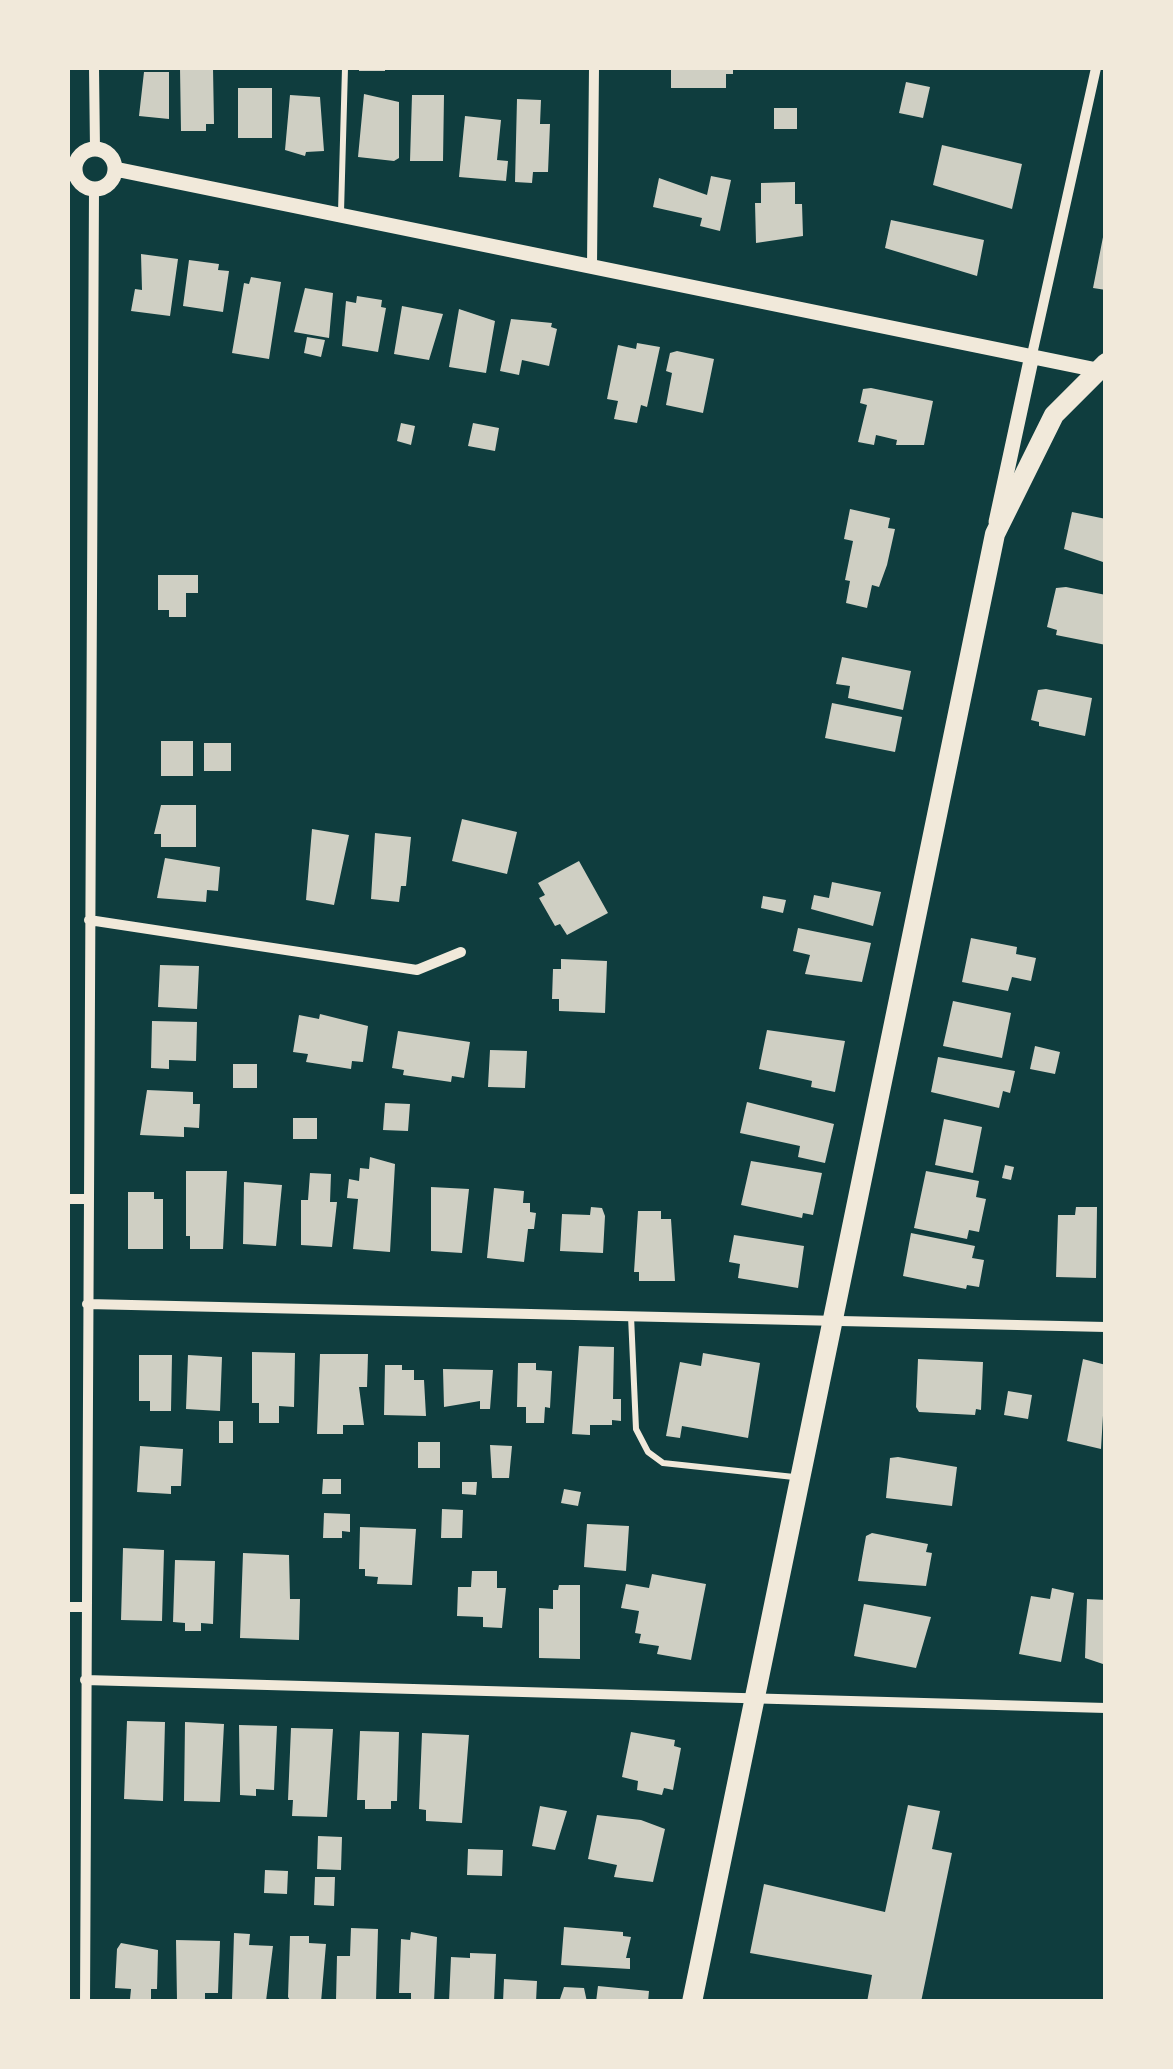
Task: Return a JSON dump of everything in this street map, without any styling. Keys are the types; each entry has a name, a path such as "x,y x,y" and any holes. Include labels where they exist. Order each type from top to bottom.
{"main road":[{"path":"692,2002 995,534 1054,415 1103,368"}],"street":[{"path":"94,68 95,149"},
{"path":"592,265 594,68"},
{"path":"995,534 1004,472 1096,68"},
{"path":"95,149 112,157 116,170 111,182 94,189 78,179 71,166 82,154 95,149"},
{"path":"116,170 592,265 1031,360 1103,368"},
{"path":"85,2002 94,189"},
{"path":"90,920 418,970 460,952"},
{"path":"68,1198 87,1200"},
{"path":"87,1304 1106,1326"},
{"path":"68,1607 85,1607"},
{"path":"85,1680 1106,1708"}],"lane":[{"path":"340,213 345,194 345,68"},
{"path":"631,1316 636,1429 648,1452 662,1463 800,1478"}],"building":[{"path":"180,68 213,68 214,124 206,124 206,131 181,131"},
{"path":"385,68 385,71 359,71"},
{"path":"671,68 733,68 733,74 726,74 726,88 671,88"},
{"path":"144,72 169,72 169,119 139,116"},
{"path":"906,82 930,87 923,118 899,113"},
{"path":"238,88 272,88 272,138 238,138"},
{"path":"364,94 399,102 399,158 394,161 358,157"},
{"path":"290,95 320,97 324,151 306,152 305,156 285,150"},
{"path":"412,95 444,95 443,161 410,161"},
{"path":"517,99 541,100 540,124 550,124 548,172 533,172 532,183 515,182"},
{"path":"774,108 797,108 797,129 774,129"},
{"path":"465,116 501,120 497,160 508,161 506,181 459,177"},
{"path":"942,145 1022,164 1012,209 933,185"},
{"path":"711,176 731,180 720,231 700,226 702,218 653,207 659,178 707,195"},
{"path":"795,182 795,204 802,204 803,236 756,243 755,203 761,203 761,183"},
{"path":"891,220 984,240 977,276 885,248"},
{"path":"1106,232 1106,290 1093,288"},
{"path":"141,254 178,259 170,316 131,311 135,289 142,290"},
{"path":"189,260 219,264 218,270 229,271 223,312 183,306"},
{"path":"251,277 281,282 269,359 232,353 244,283 249,284"},
{"path":"305,288 333,293 329,338 294,332"},
{"path":"357,296 382,300 381,307 386,308 378,352 342,346 346,301 356,303"},
{"path":"402,306 443,314 429,360 394,354"},
{"path":"459,309 495,321 486,373 449,367"},
{"path":"511,319 552,323 551,327 557,329 549,366 522,360 519,375 500,371"},
{"path":"307,337 325,340 321,357 304,353"},
{"path":"637,343 660,347 647,407 641,405 637,423 614,419 618,401 607,399 618,345 636,349"},
{"path":"670,353 714,359 703,413 666,405 672,373 666,371"},
{"path":"863,389 933,401 924,445 896,445 897,440 876,435 874,445 858,442 867,405 860,403"},
{"path":"401,423 415,426 411,445 397,441"},
{"path":"473,423 499,428 495,451 468,446"},
{"path":"850,509 890,518 888,528 895,529 887,565 879,587 872,585 867,608 846,603 850,581 845,580 853,541 844,539"},
{"path":"1072,512 1106,519 1106,563 1064,549"},
{"path":"158,575 198,575 198,593 186,593 186,617 169,617 169,610 158,610"},
{"path":"1056,588 1106,595 1106,645 1056,635 1057,630 1047,627"},
{"path":"842,657 911,671 903,710 848,698 850,686 836,684"},
{"path":"1038,690 1092,698 1085,736 1039,726 1039,722 1031,720"},
{"path":"832,703 902,717 895,752 825,738"},
{"path":"161,741 193,741 193,776 161,776"},
{"path":"204,743 231,743 231,771 204,771"},
{"path":"161,805 196,805 196,847 161,847 161,834 154,834"},
{"path":"462,819 517,832 507,874 452,861"},
{"path":"312,829 349,835 334,905 306,900"},
{"path":"375,833 411,837 406,886 401,886 399,902 371,899"},
{"path":"165,858 220,867 218,891 207,890 206,902 157,898"},
{"path":"579,861 608,913 567,935 560,924 555,926 539,898 545,895 538,883"},
{"path":"832,882 881,892 873,926 811,909 814,895 829,898"},
{"path":"763,896 786,900 783,913 761,908"},
{"path":"798,928 871,943 862,982 805,974 810,955 793,951"},
{"path":"971,938 1017,947 1016,954 1036,958 1031,981 1012,977 1008,991 962,982"},
{"path":"561,959 607,961 605,1013 559,1011 559,999 552,999 553,969 561,969"},
{"path":"160,965 199,966 197,1009 158,1007"},
{"path":"953,1001 1011,1013 1002,1058 943,1046"},
{"path":"320,1014 368,1026 363,1062 352,1061 351,1069 306,1062 308,1054 293,1052 299,1015 319,1019"},
{"path":"152,1021 197,1022 196,1061 169,1060 169,1069 151,1068"},
{"path":"767,1030 845,1041 835,1092 811,1087 812,1081 759,1069"},
{"path":"398,1031 470,1042 464,1078 452,1076 451,1082 403,1075 404,1070 392,1068"},
{"path":"1035,1046 1060,1052 1055,1074 1030,1069"},
{"path":"490,1050 527,1051 525,1088 488,1087"},
{"path":"938,1057 1015,1071 1010,1093 1003,1091 999,1108 931,1092"},
{"path":"233,1064 257,1064 257,1088 233,1088"},
{"path":"147,1090 193,1092 193,1104 200,1104 199,1128 184,1127 184,1137 140,1135"},
{"path":"747,1102 834,1124 825,1163 798,1157 800,1146 740,1133"},
{"path":"385,1103 410,1104 408,1131 383,1130"},
{"path":"293,1118 317,1118 317,1139 293,1139"},
{"path":"944,1119 982,1127 973,1173 935,1165"},
{"path":"370,1157 395,1164 390,1252 353,1249 358,1199 347,1198 349,1179 359,1181 360,1168 369,1169"},
{"path":"751,1161 822,1173 813,1215 803,1213 802,1218 741,1205"},
{"path":"1005,1165 1014,1167 1011,1180 1002,1178"},
{"path":"186,1171 227,1171 223,1249 190,1249 190,1236 186,1236"},
{"path":"926,1171 979,1181 976,1197 986,1199 979,1232 969,1230 967,1239 914,1228"},
{"path":"310,1173 331,1174 330,1202 337,1202 332,1247 301,1245 301,1200 308,1200"},
{"path":"244,1182 282,1185 276,1246 243,1244"},
{"path":"431,1187 469,1189 462,1253 431,1251"},
{"path":"494,1188 524,1191 523,1203 530,1203 530,1212 536,1213 534,1229 528,1229 524,1262 487,1258"},
{"path":"128,1192 154,1192 154,1199 163,1199 163,1249 128,1249"},
{"path":"591,1207 602,1208 605,1216 603,1253 560,1251 562,1214 590,1215"},
{"path":"1076,1207 1097,1207 1096,1278 1056,1277 1058,1215 1075,1215"},
{"path":"638,1211 661,1211 661,1219 671,1219 675,1281 639,1281 639,1272 634,1272"},
{"path":"911,1233 975,1246 972,1258 984,1260 979,1287 967,1285 966,1289 903,1276"},
{"path":"734,1235 804,1246 798,1288 738,1278 740,1264 729,1262"},
{"path":"579,1346 614,1347 613,1399 621,1399 621,1421 590,1425 590,1435 572,1434"},
{"path":"252,1352 295,1353 294,1407 279,1406 279,1423 259,1423 259,1403 252,1403"},
{"path":"703,1353 760,1363 748,1438 682,1426 680,1438 666,1436 680,1362 701,1366"},
{"path":"320,1354 368,1354 367,1387 359,1387 364,1425 343,1425 343,1434 317,1434"},
{"path":"139,1355 172,1355 171,1411 150,1411 150,1401 139,1401"},
{"path":"188,1355 222,1357 220,1411 186,1409"},
{"path":"918,1359 983,1362 981,1410 976,1409 975,1415 919,1412"},
{"path":"1083,1359 1106,1365 1101,1449 1067,1441"},
{"path":"518,1363 536,1363 536,1370 552,1371 550,1408 545,1407 544,1423 526,1423 526,1407 517,1407"},
{"path":"385,1365 402,1365 402,1370 414,1370 414,1380 424,1380 426,1416 384,1415"},
{"path":"443,1369 493,1370 490,1409 480,1409 480,1401 444,1407"},
{"path":"1008,1391 1032,1395 1028,1419 1004,1415"},
{"path":"219,1421 233,1421 233,1443 219,1443"},
{"path":"418,1442 440,1442 440,1468 418,1468"},
{"path":"490,1445 512,1446 509,1478 492,1478"},
{"path":"140,1446 183,1449 181,1486 171,1486 171,1494 137,1492"},
{"path":"890,1458 957,1467 952,1506 886,1498"},
{"path":"323,1479 341,1479 341,1494 322,1494"},
{"path":"462,1482 477,1482 476,1495 462,1494"},
{"path":"564,1489 581,1492 578,1506 561,1503"},
{"path":"442,1509 463,1510 462,1538 441,1538"},
{"path":"324,1513 350,1514 350,1532 342,1531 342,1538 323,1538"},
{"path":"587,1524 629,1526 626,1571 584,1567"},
{"path":"360,1527 416,1529 412,1585 377,1584 378,1577 365,1576 365,1569 359,1569"},
{"path":"872,1533 928,1544 926,1552 932,1553 926,1586 858,1581 866,1536"},
{"path":"123,1548 164,1550 162,1621 121,1620"},
{"path":"243,1553 289,1555 290,1599 300,1599 299,1640 240,1638"},
{"path":"175,1560 215,1561 213,1624 201,1623 201,1631 185,1631 185,1623 173,1622"},
{"path":"472,1571 497,1571 497,1588 506,1588 502,1628 483,1627 483,1617 457,1616 458,1587 471,1587"},
{"path":"652,1574 706,1584 691,1660 657,1654 659,1646 639,1643 641,1634 635,1633 639,1611 621,1608 626,1584 649,1588"},
{"path":"559,1585 580,1585 580,1659 539,1658 539,1608 553,1609 553,1590 558,1590"},
{"path":"1052,1588 1074,1593 1061,1662 1019,1654 1031,1596 1050,1599"},
{"path":"1087,1599 1106,1600 1106,1665 1085,1658"},
{"path":"864,1604 931,1617 916,1668 854,1656"},
{"path":"127,1721 165,1722 163,1801 124,1799"},
{"path":"185,1722 224,1724 220,1802 184,1801"},
{"path":"239,1725 277,1726 274,1790 256,1789 256,1796 240,1795"},
{"path":"291,1728 333,1729 327,1817 292,1816 293,1800 288,1800"},
{"path":"360,1731 399,1732 397,1801 391,1801 391,1809 365,1809 365,1800 357,1800"},
{"path":"631,1732 675,1740 674,1746 681,1748 673,1790 664,1788 662,1795 637,1790 638,1781 622,1777"},
{"path":"422,1733 469,1735 462,1823 426,1821 426,1810 419,1809"},
{"path":"908,1805 940,1811 932,1849 952,1853 921,2002 867,2002 872,1975 750,1953 764,1884 885,1912"},
{"path":"540,1806 567,1811 555,1850 532,1846"},
{"path":"597,1815 641,1820 665,1829 653,1882 614,1877 617,1865 588,1859"},
{"path":"318,1836 342,1837 341,1870 317,1869"},
{"path":"468,1849 503,1850 502,1876 467,1875"},
{"path":"265,1870 288,1871 287,1894 264,1893"},
{"path":"315,1877 335,1877 334,1906 314,1905"},
{"path":"564,1927 623,1932 623,1936 631,1937 626,1958 630,1958 630,1969 561,1965"},
{"path":"351,1928 378,1929 376,2001 336,2000 337,1956 350,1956"},
{"path":"411,1932 437,1937 434,2002 411,2002 411,1993 399,1993 401,1939 410,1940"},
{"path":"234,1933 250,1934 249,1945 273,1946 266,2001 232,2000"},
{"path":"290,1936 309,1936 309,1943 326,1944 321,2002 291,2002 288,1997"},
{"path":"176,1940 220,1941 218,1993 205,1993 205,2002 177,2001"},
{"path":"121,1943 158,1950 157,1989 151,1989 151,1999 130,1999 131,1989 115,1988 117,1949"},
{"path":"470,1953 496,1954 494,2002 449,2002 451,1957 470,1958"},
{"path":"504,1979 537,1981 536,2002 503,2002"},
{"path":"598,1986 649,1991 648,2002 596,2002"},
{"path":"564,1987 584,1988 587,2002 559,2002"}]}
